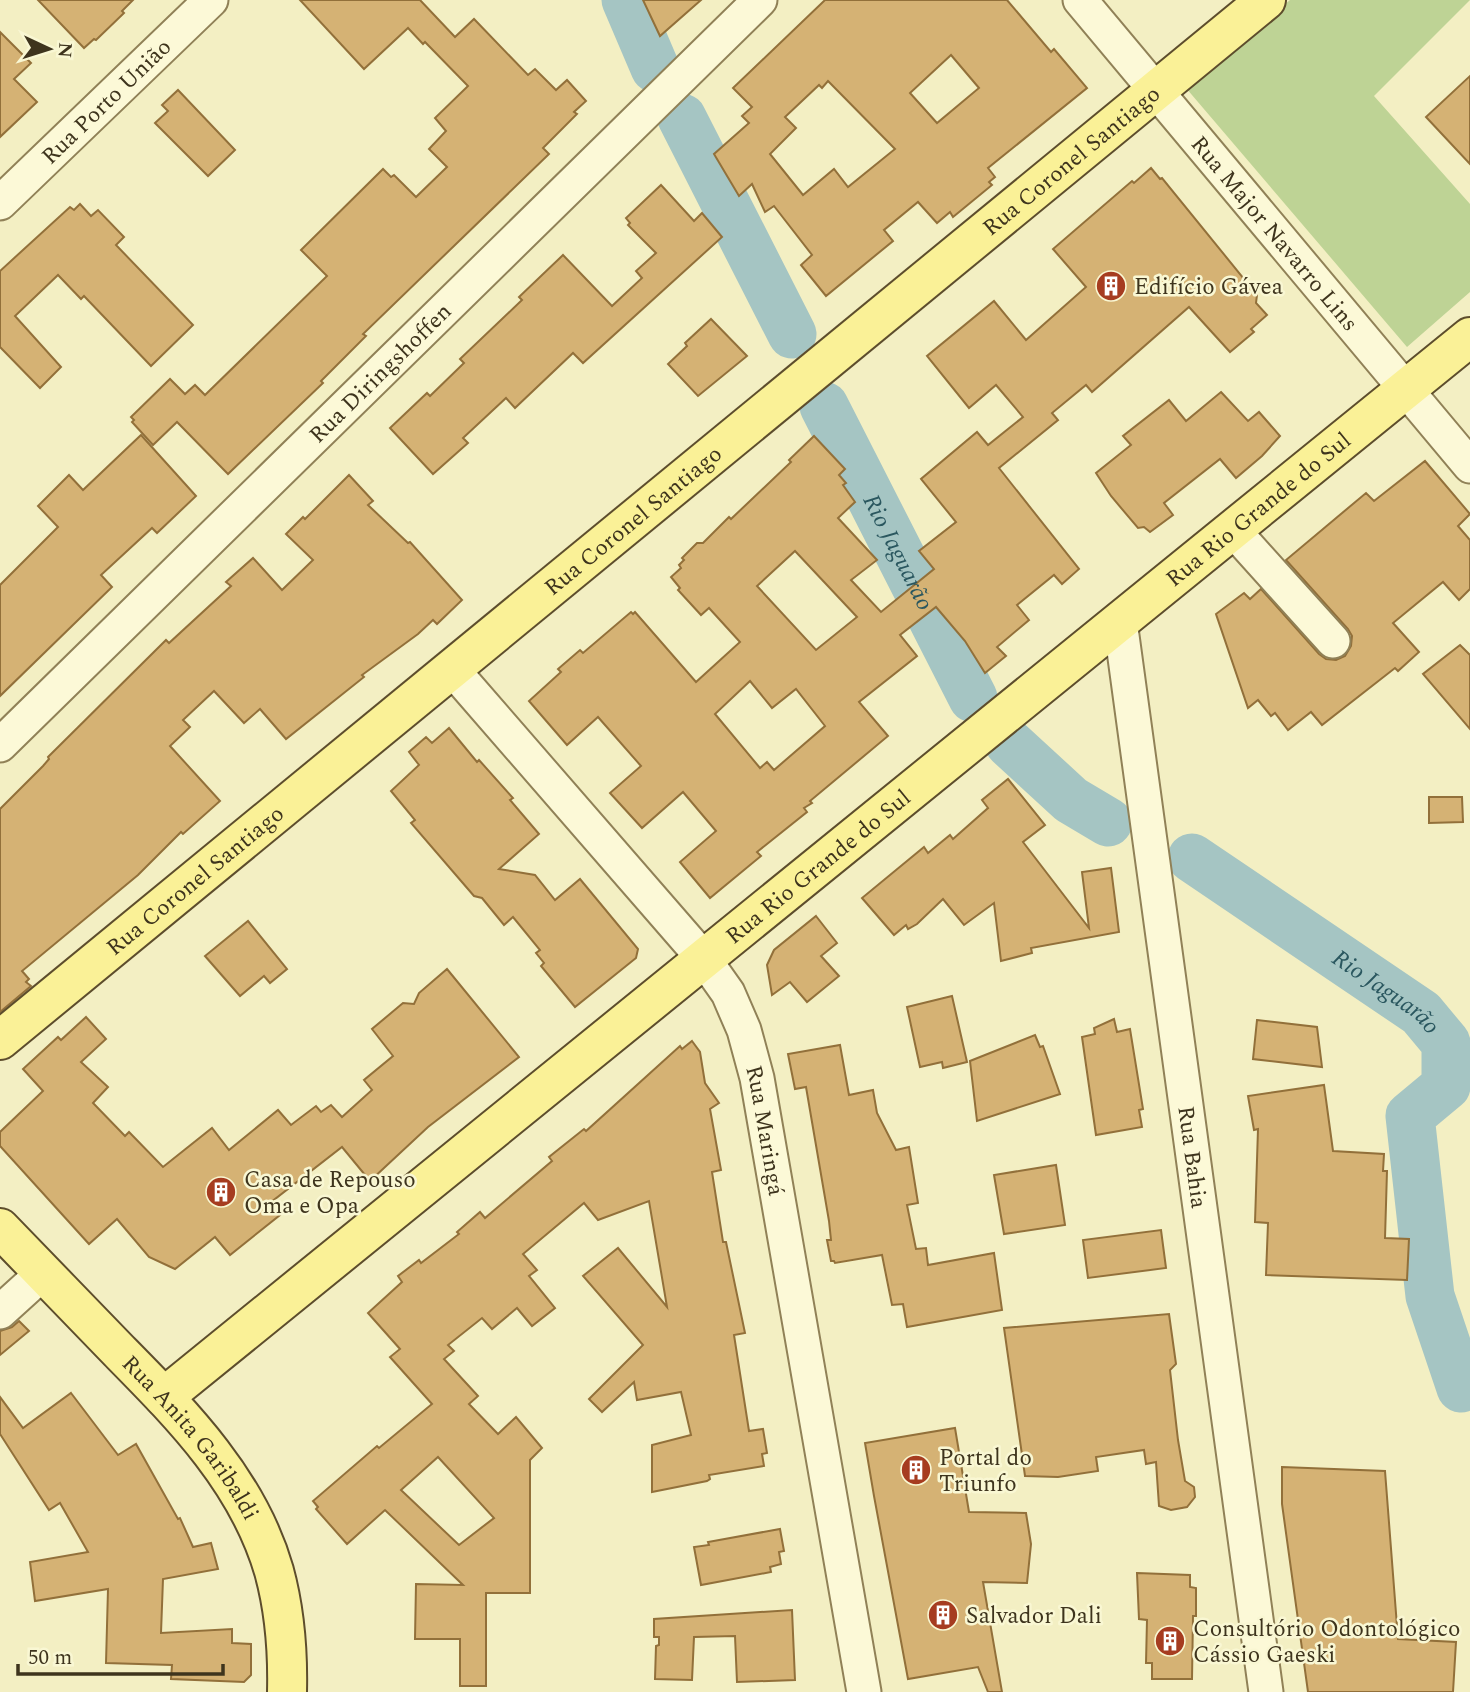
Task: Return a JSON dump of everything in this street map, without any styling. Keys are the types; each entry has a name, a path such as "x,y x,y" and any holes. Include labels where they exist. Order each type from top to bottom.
{"main road":[{"name":"Rua Coronel Santiago","path":"0,1040 1266,0"},
{"name":"Rua Rio Grande do Sul","path":"164,1397 1470,337"},
{"name":"Rua Anita Garibaldi","path":"0,1228 164,1397 205,1443 233,1482 254,1522 273,1568 283,1610 288,1649 287,1692"}],"street":[{"name":"Rua Porto União","path":"0,204 211,0"},
{"name":"Rua Diringshoffen","path":"0,745 760,0"},
{"name":"Rua Major Navarro Lins","path":"1080,0 1470,466"},
{"path":"1233,530 1333,641"},
{"name":"Rua Bahia","path":"1120,621 1266,1692"},
{"name":"Rua Maringá","path":"452,669 704,959 728,993 744,1030 757,1078 864,1692"},
{"path":"0,1312 43,1273"}],"green space":[{"path":"1290,0 1470,0 1374,96 1470,204 1470,292 1407,347 1186,88"}],"building":[{"path":"38,0 133,0 122,11 124,13 84,48"},
{"path":"300,0 420,0 455,37 474,19 528,75 535,69 556,90 567,80 586,101 574,112 577,114 543,148 549,154 363,334 366,336 321,381 323,383 228,474 177,422 153,445 132,422 134,420 131,417 170,379 185,394 195,385 205,395 327,276 301,250 383,169 391,177 394,175 416,197 447,167 429,149 446,131 435,118 468,86 408,28 364,69"},
{"path":"643,0 701,0 660,36"},
{"path":"825,0 1007,0 1051,52 1054,49 1087,88 988,168 995,177 989,182 992,185 953,217 950,212 937,223 918,202 884,230 893,241 826,296 801,265 812,255 774,206 765,212 752,184 739,196 714,154 749,123 742,116 752,107 733,88","holes":["951,55 979,88 937,123 910,93","828,81 895,149 848,187 834,169 803,195 770,154 796,128 785,117 819,85 822,88"]},
{"path":"0,32 31,63 14,79 37,102 0,137"},
{"path":"1470,76 1470,164 1426,117"},
{"path":"178,90 235,150 208,176 155,123 168,111 162,105"},
{"path":"1151,168 1162,178 1257,295 1256,303 1267,315 1251,329 1254,332 1230,352 1189,307 1092,392 1086,385 1052,413 1058,420 999,468 1079,569 1062,584 1054,575 1017,605 1029,620 997,647 1006,656 985,673 965,641 936,607 900,635 917,656 859,702 888,736 810,801 812,803 804,808 807,812 757,852 761,856 710,898 680,862 716,831 683,792 642,828 610,793 641,766 598,717 567,745 529,701 561,672 558,669 580,650 583,653 631,612 635,612 696,682 740,642 709,608 701,615 678,590 680,588 671,577 681,568 679,565 684,560 682,558 697,543 703,543 729,517 731,519 791,462 789,460 814,436 845,469 839,475 855,502 838,518 877,560 851,580 881,612 934,569 919,551 956,522 921,479 977,432 988,445 1023,417 996,385 969,408 927,356 994,301 1026,340 1086,287 1053,249 1132,181 1134,183","holes":["795,551 857,617 816,650 757,586","750,681 772,708 796,689 825,726 774,770 767,762 760,768 715,714"]},
{"path":"661,185 694,221 702,213 722,237 583,363 573,353 515,408 506,398 463,438 468,443 433,474 390,428 427,393 430,396 464,363 460,359 522,300 519,297 563,255 612,306 642,278 636,271 656,253 628,225 630,223 626,218"},
{"path":"80,204 91,216 98,210 124,237 116,245 193,325 151,366 84,296 81,299 58,275 15,316 61,367 40,388 0,347 0,271 70,207 74,210"},
{"path":"711,319 747,356 698,396 668,364 687,346 685,343"},
{"path":"1221,392 1248,421 1259,412 1280,436 1236,478 1220,459 1164,503 1173,515 1150,532 1144,527 1138,528 1096,473 1131,445 1123,436 1169,400 1186,421"},
{"path":"141,435 196,496 157,533 152,528 101,575 112,587 0,696 0,585 58,527 38,506 69,475 83,490"},
{"path":"1425,461 1470,514 1458,526 1470,540 1470,589 1459,600 1443,582 1393,623 1419,652 1398,671 1395,668 1322,725 1311,712 1288,730 1275,713 1271,716 1258,700 1248,708 1216,614 1244,593 1250,599 1261,589 1319,654 1326,659 1336,660 1345,656 1351,646 1352,636 1348,629 1286,560 1366,493 1374,501"},
{"path":"349,475 373,501 368,505 410,542 462,600 437,624 433,620 286,739 260,709 244,723 214,691 183,720 190,727 170,746 220,801 183,834 181,832 138,875 22,971 29,979 26,982 31,986 0,1012 0,809 43,766 48,757 166,640 169,643 231,586 226,582 253,558 282,590 313,560 286,534"},
{"path":"1460,645 1470,655 1470,729 1423,674"},
{"path":"449,728 477,762 479,760 513,798 510,800 539,834 499,869 535,875 555,900 580,879 638,949 636,958 575,1007 541,966 544,963 536,953 540,950 513,917 504,925 482,898 474,896 411,823 415,820 391,791 419,765 409,752 426,737 432,743"},
{"path":"1008,779 1045,825 1023,842 1089,928 1082,872 1111,868 1119,932 1031,948 1032,953 1001,961 994,903 964,925 943,899 917,924 908,929 906,925 894,935 862,898 924,847 928,853 950,835 953,839 988,808 982,800"},
{"path":"1429,797 1462,797 1463,822 1429,823"},
{"path":"816,916 837,943 821,956 839,976 807,1002 790,982 772,995 767,965 774,950"},
{"path":"248,921 287,969 270,983 264,976 240,996 205,956"},
{"path":"447,969 519,1057 428,1127 370,1181 342,1147 270,1203 280,1215 230,1255 215,1237 175,1269 149,1257 117,1219 89,1244 0,1146 0,1132 43,1091 23,1069 58,1037 61,1040 86,1017 106,1039 81,1062 108,1087 93,1103 125,1136 129,1132 163,1167 212,1128 229,1150 278,1110 291,1125 316,1106 321,1112 331,1105 342,1117 372,1090 364,1080 393,1056 372,1029 403,1003 414,1004 419,993"},
{"path":"952,996 967,1062 943,1068 942,1062 920,1067 907,1007"},
{"path":"1114,1019 1117,1032 1130,1029 1143,1109 1139,1110 1142,1127 1096,1135 1082,1037 1095,1034 1094,1028"},
{"path":"1257,1020 1317,1027 1322,1067 1253,1059"},
{"path":"1035,1035 1040,1047 1043,1046 1060,1094 977,1121 970,1061"},
{"path":"692,1041 700,1052 705,1083 719,1103 710,1109 721,1170 712,1172 723,1242 726,1242 745,1333 734,1335 749,1431 763,1429 767,1453 762,1454 764,1466 709,1475 710,1479 707,1481 652,1492 652,1445 691,1435 681,1392 637,1400 634,1382 602,1412 589,1399 643,1345 583,1276 618,1248 667,1307 649,1201 598,1220 584,1203 523,1254 537,1270 529,1276 555,1308 532,1326 517,1308 492,1329 482,1318 448,1345 454,1351 444,1359 478,1396 469,1404 498,1434 516,1417 542,1448 530,1460 530,1593 486,1593 486,1686 460,1686 460,1639 415,1639 416,1584 463,1585 385,1510 347,1544 316,1509 318,1507 313,1501 377,1446 379,1448 432,1404 390,1357 400,1349 368,1313 402,1282 398,1276 419,1260 421,1263 459,1234 457,1232 480,1212 485,1218 552,1161 549,1157 584,1129 586,1131 680,1046 682,1049","holes":["438,1457 494,1518 459,1545 401,1490"]},
{"path":"840,1045 849,1095 873,1090 877,1113 896,1150 909,1147 918,1203 907,1205 916,1249 926,1248 928,1265 994,1253 1002,1310 907,1327 903,1304 892,1305 882,1255 835,1263 831,1261 827,1240 831,1240 829,1221 806,1087 795,1089 788,1054"},
{"path":"1324,1085 1333,1151 1384,1154 1383,1171 1387,1171 1385,1238 1409,1239 1407,1280 1266,1275 1268,1223 1255,1222 1258,1129 1254,1130 1248,1096"},
{"path":"1056,1165 1065,1225 1004,1234 994,1175"},
{"path":"1161,1230 1166,1268 1088,1278 1083,1240"},
{"path":"1169,1314 1176,1364 1170,1370 1178,1440 1185,1481 1194,1487 1195,1497 1187,1507 1171,1510 1159,1506 1156,1462 1146,1464 1144,1450 1096,1457 1098,1471 1058,1477 1025,1476 1004,1328"},
{"path":"19,1321 29,1331 0,1355 0,1331"},
{"path":"71,1393 118,1455 136,1444 178,1519 180,1518 193,1547 211,1543 218,1569 163,1579 161,1633 232,1629 232,1643 251,1644 251,1675 244,1682 171,1679 172,1665 106,1663 108,1589 35,1601 30,1562 88,1552 60,1503 49,1510 0,1434 0,1397 23,1428"},
{"path":"955,1428 969,1512 1026,1513 1031,1544 1027,1583 983,1582 1002,1692 988,1692 978,1667 908,1679 874,1496 865,1443"},
{"path":"1282,1467 1385,1471 1398,1639 1456,1642 1453,1692 1308,1692 1282,1504"},
{"path":"780,1529 784,1551 779,1552 781,1564 770,1567 771,1572 701,1585 694,1547"},
{"name":"Consultório Odontológico Cássio Gaeski","path":"1137,1573 1190,1575 1190,1587 1196,1588 1192,1679 1152,1679 1152,1663 1146,1663 1147,1620 1139,1619"},
{"path":"792,1610 795,1680 737,1682 735,1636 694,1637 692,1680 655,1679 656,1646 659,1645 659,1637 654,1637 654,1619"}],"waterway":[{"name":"Rio Jaguarão","path":"626,0 655,68"},
{"name":"Rio Jaguarão","path":"682,118 792,334"},
{"name":"Rio Jaguarão","path":"824,406 973,698"},
{"name":"Rio Jaguarão","path":"1009,743 1071,800 1108,822"},
{"name":"Rio Jaguarão","path":"1192,858 1421,1013 1446,1043 1446,1086 1410,1116 1430,1296 1461,1388"}],"place":[{"name":"Edifício Gávea","path":"1111,286"},
{"name":"Casa de Repouso Oma e Opa","path":"221,1192"},
{"name":"Portal do Triunfo","path":"916,1470"},
{"name":"Salvador Dali","path":"943,1615"},
{"name":"Consultório Odontológico Cássio Gaeski","path":"1170,1641"}]}
